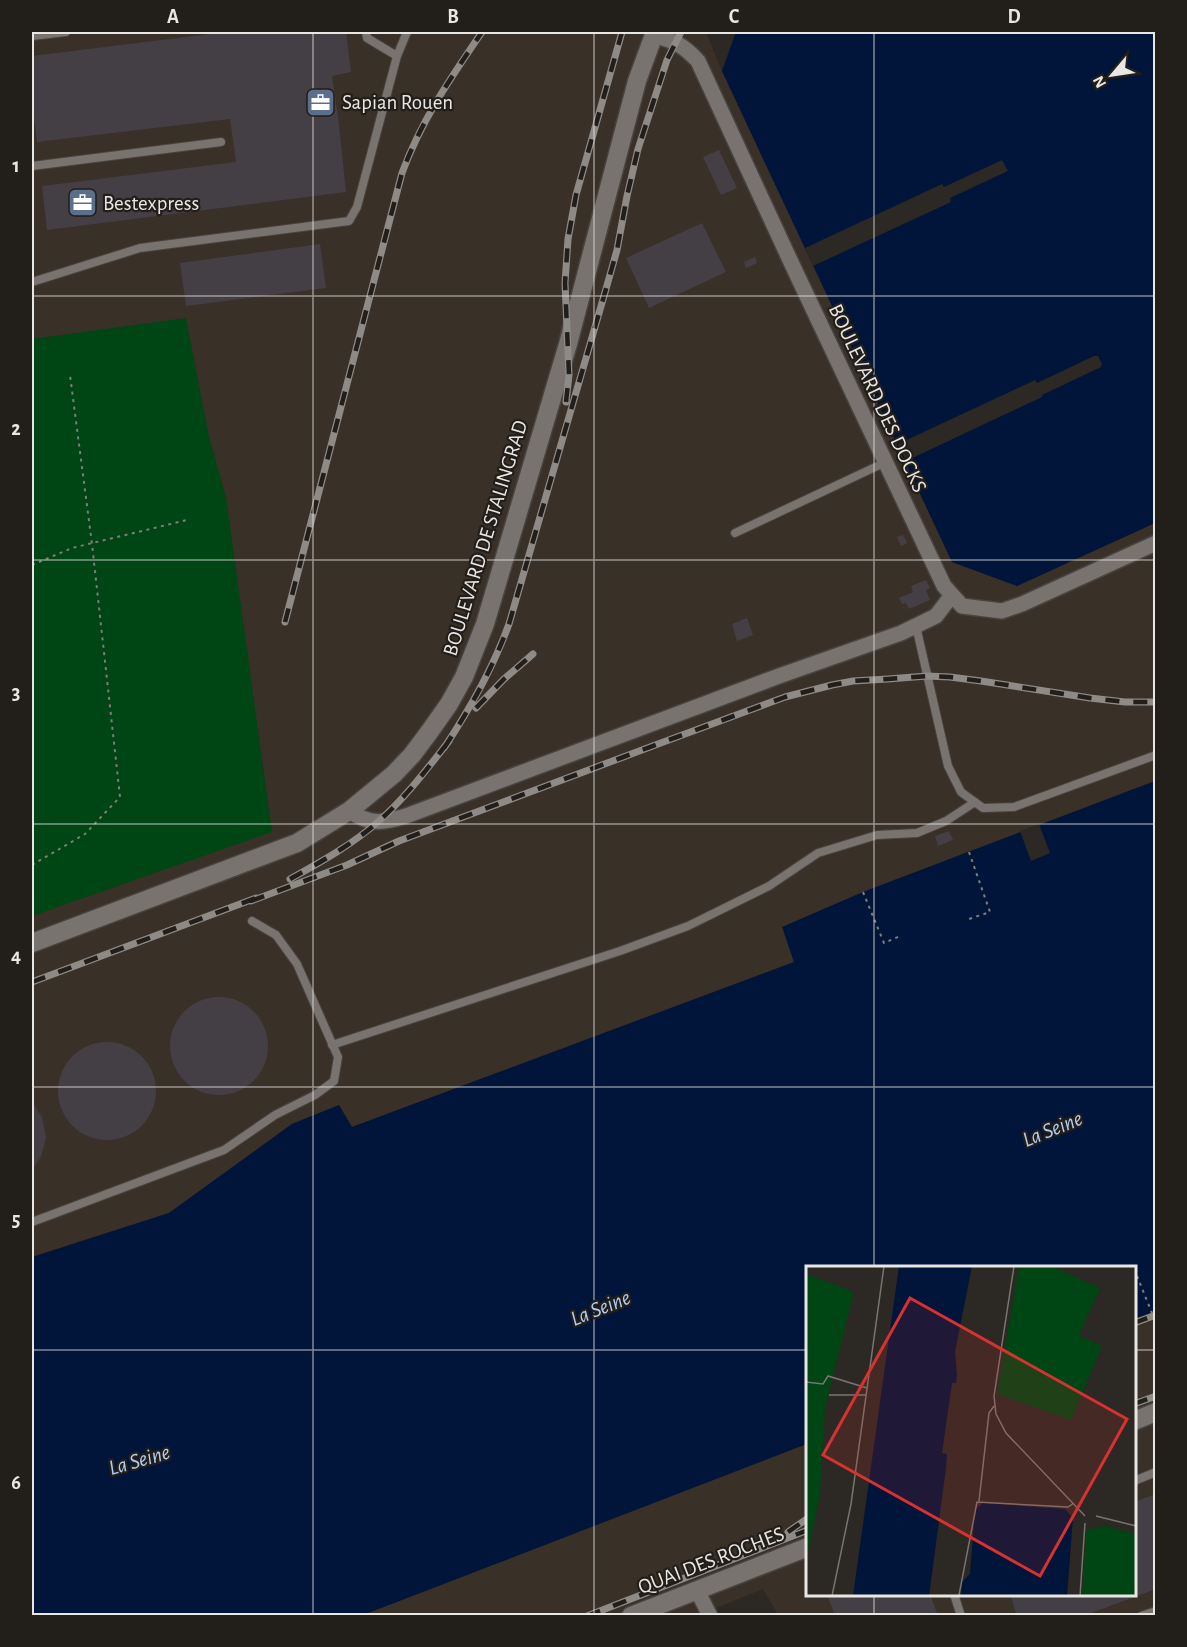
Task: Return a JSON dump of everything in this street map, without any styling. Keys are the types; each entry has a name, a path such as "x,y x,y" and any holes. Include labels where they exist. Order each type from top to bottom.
{"street":[{"name":"BOULEVARD DE STALINGRAD","path":"32,943 297,843 349,812 375,791 412,755 449,704 473,656 485,624 568,344 650,33"},
{"name":"BOULEVARD DES DOCKS","path":"650,33 675,42 687,49 698,61 944,586 952,595"},
{"path":"349,812 367,821 378,822 406,816 778,676 901,633 936,616 952,595 962,606 1002,611 1155,543"},
{"path":"1136,1419 1155,1412"},
{"name":"QUAI DES ROCHES","path":"631,1616 662,1610 697,1590 806,1547"},
{"path":"697,1590 710,1616"}],"lane":[{"path":"32,36 66,32"},
{"path":"366,32 367,38 397,56"},
{"path":"32,282 140,248 349,221 357,207 397,56 407,32"},
{"path":"32,166 221,142"},
{"path":"735,533 886,462"},
{"path":"916,626 948,766 961,792 983,808 1014,807 1155,755"},
{"path":"332,1046 620,951 688,926 769,886 818,852 878,836 917,833 946,821 975,802"},
{"path":"32,1222 224,1150 275,1115 315,1095 334,1082 338,1058 297,964 276,935 252,921"},
{"path":"1136,1480 1155,1472"},
{"path":"955,1596 961,1616"},
{"path":"1141,1616 1155,1611"}],"path":[{"path":"32,865 85,834 120,797 92,544 70,375"},
{"path":"32,565 72,548 187,520"},
{"path":"969,852 990,912 969,919"},
{"path":"863,892 884,943 900,936"},
{"path":"1137,1276 1152,1313"}],"shaded area":[{"path":"32,32 706,32 722,71 952,562 1017,586 1155,523 1155,781 863,892 783,927 794,962 352,1127 339,1105 292,1124 169,1213 32,1257"},
{"path":"1155,1250 1155,1615 778,1615 763,1589 697,1616 166,1616 806,1378 806,1596 1136,1596 1136,1266"}],"green space":[{"path":"186,318 209,437 226,497 272,832 32,916 32,339"}],"water":[{"path":"736,32 1155,32 1155,523 1017,586 952,562 722,71"},
{"name":"La Seine","path":"1155,781 1155,1311 1136,1319 1136,1266 806,1266 806,1444 363,1615 32,1616 32,1257 169,1213 292,1124 339,1105 352,1127 794,962 782,927 863,892"}],"pier":[{"path":"1002,160 1008,171 950,198 951,202 813,266 805,248 942,184 944,187"},
{"path":"1098,356 1101,367 906,461 898,444 1035,380 1037,383"},
{"path":"1039,824 1050,853 1031,861 1020,831"}],"building":[{"path":"226,32 346,32 351,72 332,76 346,192 47,230 42,186 236,162 230,119 37,142 32,101 32,56"},
{"path":"719,150 737,188 721,195 703,157"},
{"path":"702,223 726,272 649,308 626,258"},
{"path":"320,244 326,288 186,306 180,263"},
{"path":"755,257 757,263 746,268 744,262"},
{"path":"903,535 907,543 901,546 897,537"},
{"path":"926,580 930,588 926,590 930,600 909,609 906,603 902,604 899,598 913,592 911,586"},
{"path":"747,618 753,635 737,641 732,624"},
{"path":"949,831 953,840 938,846 935,836"},
{"path":"219,997 238,1001 254,1011 264,1027 268,1046 264,1065 254,1081 238,1091 219,1095 200,1091 184,1081 174,1065 170,1046 174,1027 184,1011 200,1001"},
{"path":"107,1042 126,1046 142,1056 152,1072 156,1091 152,1110 142,1126 126,1136 107,1140 88,1136 72,1126 62,1110 58,1091 62,1072 72,1056 88,1046"},
{"path":"32,1102 42,1117 46,1137 41,1157 32,1170"},
{"path":"1156,1494 1156,1589 1083,1616 1017,1616 1011,1596 1136,1596 1136,1501"},
{"path":"828,1596 931,1596 938,1616 835,1616"}],"railway":[{"path":"285,622 402,173 428,117 482,32"},
{"path":"566,402 569,375 565,283 568,239 576,195 622,32"},
{"path":"444,748 480,688 509,624 617,250 638,149 667,60 681,32"},
{"path":"476,708 533,654"},
{"path":"251,901 347,865 399,841 658,744 785,697 832,685 853,681 927,676 950,677 1090,698 1125,702 1156,702"},
{"path":"290,879 348,845 379,821 407,793 449,741"},
{"path":"32,982 256,898"},
{"path":"1136,1322 1156,1315"},
{"path":"1136,1403 1156,1396"},
{"path":"788,1532 806,1519"},
{"path":"587,1616 806,1531"}],"place":[{"name":"Sapian Rouen","path":"321,102"},
{"name":"Bestexpress","path":"82,203"}]}
